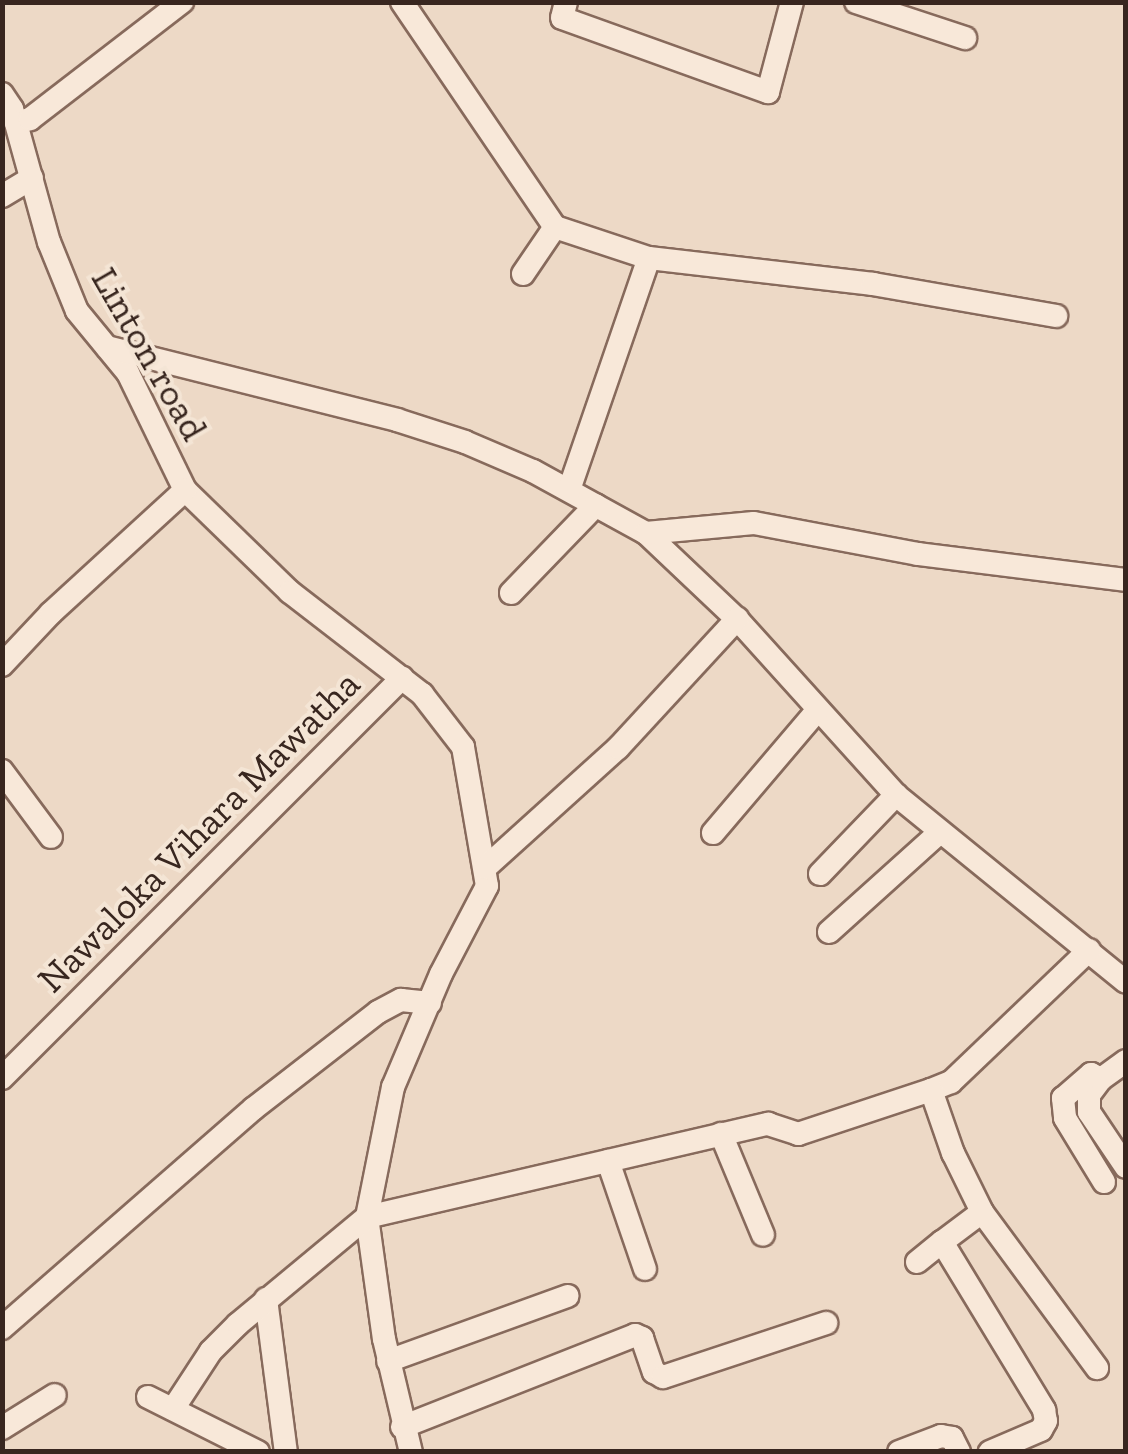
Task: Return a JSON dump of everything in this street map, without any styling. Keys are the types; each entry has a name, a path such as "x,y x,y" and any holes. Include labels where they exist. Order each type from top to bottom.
{"street":[{"path":"16,122 30,119 182,2"},
{"path":"402,2 556,227 649,258 854,282 1056,316"},
{"path":"566,2 562,18 768,92 792,2"},
{"path":"871,4 964,38"},
{"name":"Linton road","path":"2,94 16,122 49,242 77,311 108,347 144,400 186,490 290,592 422,694 463,748 485,868"},
{"path":"2,196 32,178"},
{"path":"523,274 556,227"},
{"path":"568,490 649,258"},
{"path":"108,347 396,420 464,442 568,490 646,534 737,619 896,795 938,834 1126,982"},
{"path":"2,665 51,613 186,490"},
{"path":"511,592 596,505"},
{"path":"646,534 754,523 918,554 1126,580"},
{"path":"411,1452 388,1361 367,1217 393,1086 488,886 485,868 618,748 737,619"},
{"name":"Nawaloka Vihara Mawatha","path":"2,1078 402,678"},
{"path":"712,833 817,711"},
{"path":"2,771 51,837"},
{"path":"820,874 896,795"},
{"path":"828,932 938,834"},
{"path":"173,1409 211,1350 367,1217 768,1124 798,1134 931,1090 950,1082 1089,950"},
{"path":"2,1328 253,1109 378,1012 401,1000 430,1003"},
{"path":"1126,1061 1101,1079 1089,1095 1089,1112 1126,1167"},
{"path":"1101,1079 1091,1074 1063,1098 1065,1118 1104,1182"},
{"path":"931,1090 953,1153 982,1212 1098,1368"},
{"path":"721,1134 763,1236"},
{"path":"608,1161 645,1269"},
{"path":"917,1262 982,1212"},
{"path":"942,1242 1044,1410 1046,1421 1042,1430 990,1452"},
{"path":"388,1361 568,1296"},
{"path":"266,1300 286,1452"},
{"path":"402,1427 635,1335 642,1338 657,1376 663,1377 826,1323"},
{"path":"2,1428 55,1396"},
{"path":"148,1397 258,1452"},
{"path":"899,1452 941,1436 952,1438 959,1452"}]}
